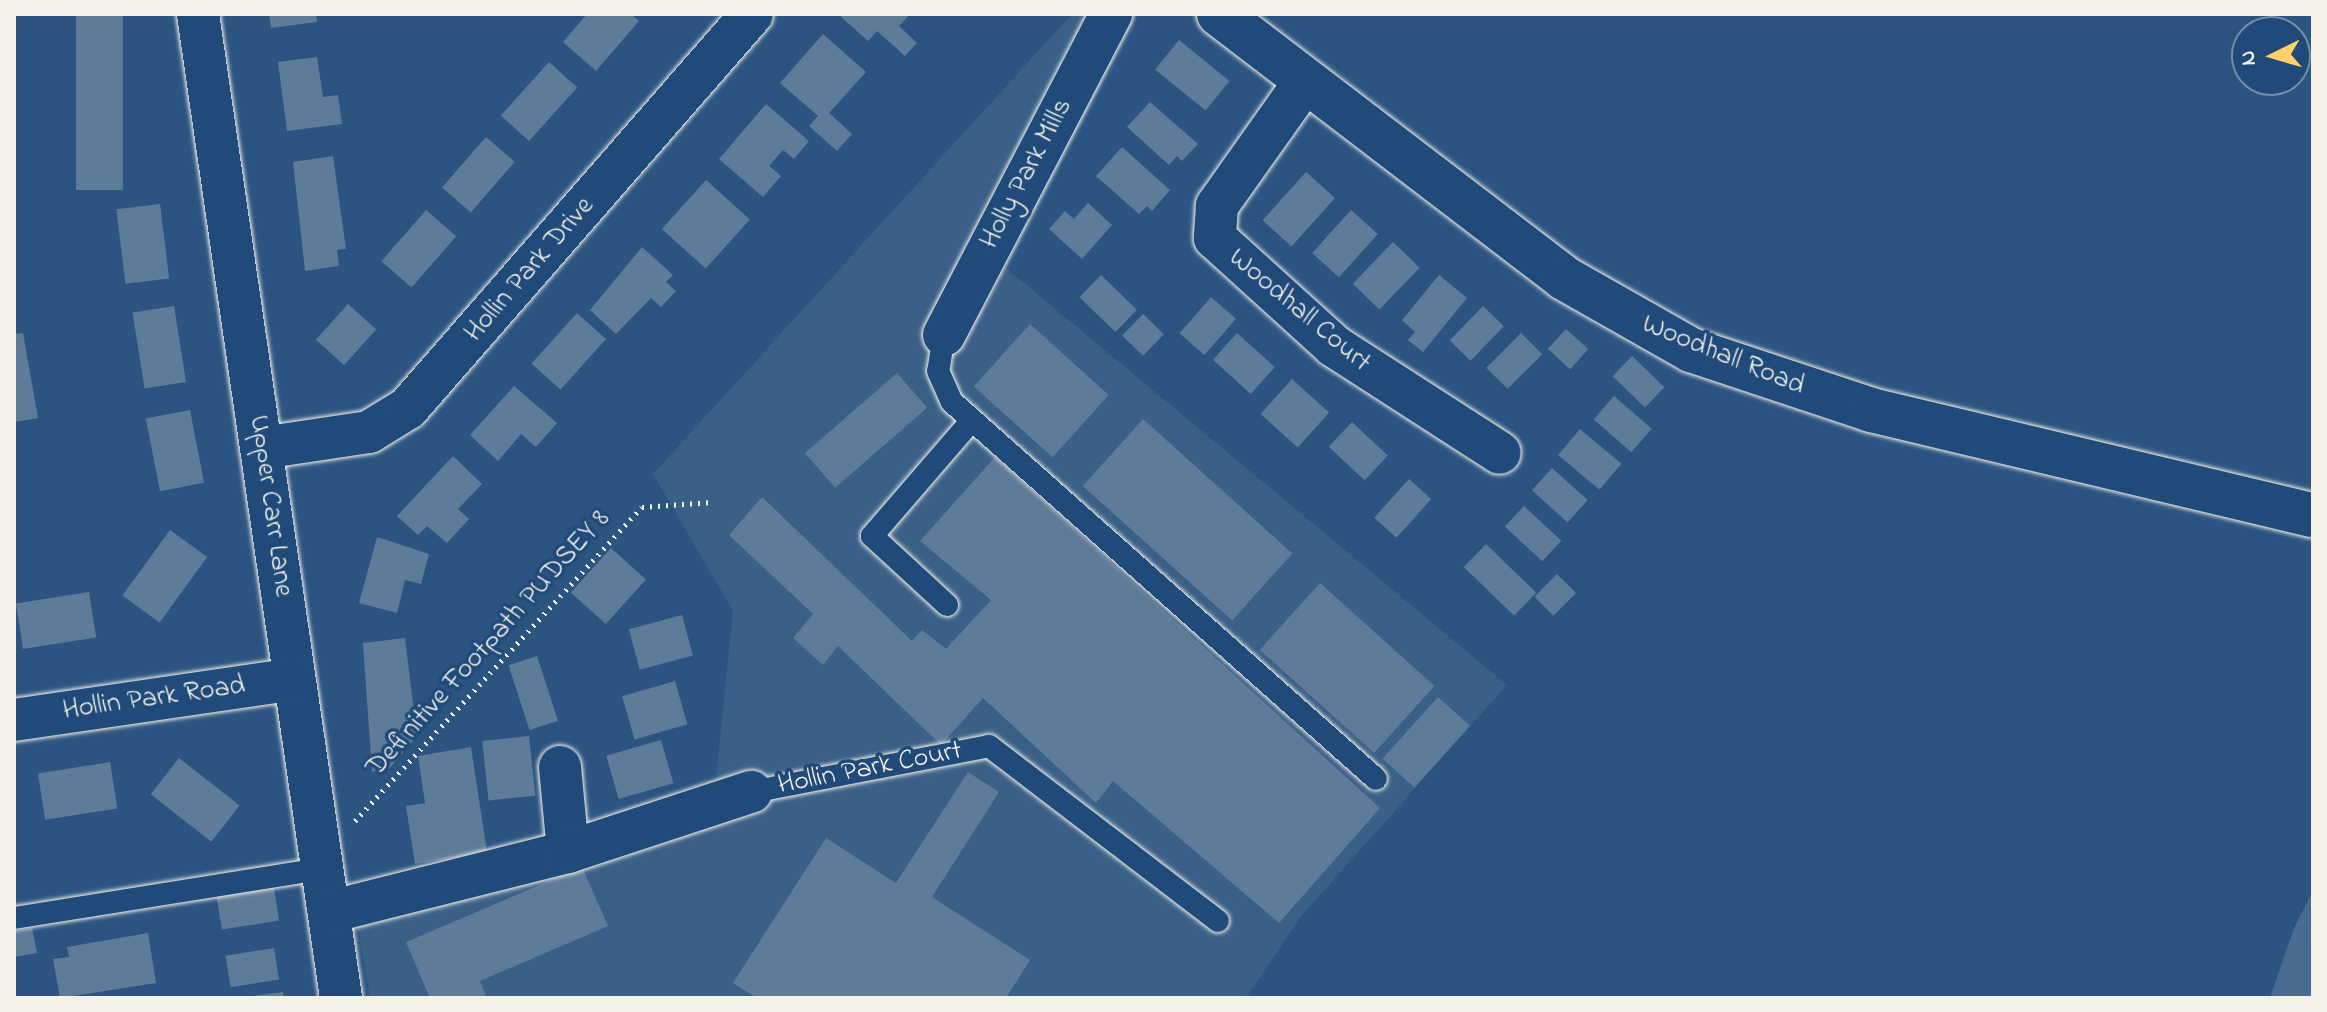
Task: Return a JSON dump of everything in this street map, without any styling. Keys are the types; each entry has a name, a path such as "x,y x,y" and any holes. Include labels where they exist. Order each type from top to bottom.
{"street":[{"name":"Upper Carr Lane","path":"198,14 341,998"},
{"name":"Hollin Park Drive","path":"262,448 369,432 408,408 752,14"},
{"name":"Holly Park Mills","path":"944,335 1111,14"},
{"name":"Woodhall Road","path":"1219,14 1304,83 1564,278 1691,350 1871,410 2313,515"},
{"name":"Woodhall Court","path":"1304,83 1217,206 1215,238 1334,346 1500,453"},
{"name":"Hollin Park Road","path":"14,720 294,679"},
{"path":"560,767 568,852"},
{"name":"Hollin Park Court","path":"329,912 568,852 751,792"}],"lane":[{"path":"944,335 942,387 972,420 1376,779"},
{"path":"947,605 872,536 972,420"},
{"name":"Hollin Park Court","path":"751,792 989,746 1218,921"},
{"path":"14,918 320,864"}],"path":[{"name":"Definitive Footpath PUDSEY 8","path":"320,864 642,507 712,502"}],"shaded area":[{"path":"1072,14 1138,14 1006,268 1507,685 1302,915 1246,998 370,998 356,916 612,839 716,779 733,611 653,474"},
{"path":"2313,891 2313,998 2270,998 2294,928"}],"building":[{"path":"76,14 123,14 123,190 76,190"},
{"path":"269,14 316,14 317,22 271,28"},
{"path":"587,14 631,14 639,21 596,71 563,42"},
{"path":"838,14 910,14 899,26 917,43 905,56 877,31 868,41"},
{"path":"823,34 866,72 829,113 852,134 837,151 809,126 818,116 780,83"},
{"path":"1179,40 1230,81 1206,110 1155,70"},
{"path":"317,57 323,97 338,95 342,124 287,131 278,62"},
{"path":"549,62 577,87 529,141 501,116"},
{"path":"1150,102 1198,144 1182,161 1177,156 1169,165 1127,127"},
{"path":"766,104 809,141 794,159 783,150 769,166 781,176 763,197 719,159"},
{"path":"486,137 515,162 471,212 442,188"},
{"path":"1122,147 1170,190 1152,211 1147,206 1139,214 1096,176"},
{"path":"333,156 346,249 337,250 339,266 305,271 293,162"},
{"path":"1306,172 1335,198 1291,246 1263,220"},
{"path":"706,180 750,219 706,269 662,229"},
{"path":"1088,203 1112,225 1082,259 1049,229 1065,211 1074,219"},
{"path":"160,204 169,278 125,284 116,209"},
{"path":"426,210 456,236 412,288 381,261"},
{"path":"1351,210 1378,234 1339,277 1312,253"},
{"path":"1393,242 1420,268 1379,309 1353,284"},
{"path":"642,247 673,275 666,282 676,291 661,307 651,298 616,334 590,310"},
{"path":"1101,275 1137,310 1115,332 1079,297"},
{"path":"1439,275 1467,298 1423,352 1408,340 1415,332 1402,320"},
{"path":"1211,297 1236,319 1204,355 1180,333"},
{"path":"348,304 376,329 344,365 316,340"},
{"path":"174,306 186,382 145,389 133,313"},
{"path":"1483,306 1504,326 1471,361 1450,341"},
{"path":"577,313 606,339 560,390 531,364"},
{"path":"1143,314 1164,334 1143,356 1122,336"},
{"path":"1030,324 1109,395 1053,457 974,386"},
{"path":"1566,329 1588,349 1570,369 1548,349"},
{"path":"23,333 38,418 14,422 14,334"},
{"path":"1237,333 1275,367 1251,394 1213,360"},
{"path":"1521,333 1542,354 1508,389 1486,368"},
{"path":"1632,356 1664,387 1645,407 1613,376"},
{"path":"897,373 927,408 835,488 805,453"},
{"path":"1292,379 1329,412 1298,447 1261,414"},
{"path":"514,386 557,423 536,447 521,434 498,461 470,435"},
{"path":"1614,396 1652,429 1631,452 1594,419"},
{"path":"190,410 204,483 160,491 146,419"},
{"path":"1143,419 1292,553 1232,620 1083,486"},
{"path":"1352,422 1388,455 1365,480 1329,447"},
{"path":"1580,429 1621,464 1600,490 1558,455"},
{"path":"453,456 482,484 458,509 469,519 447,543 427,526 418,535 397,516"},
{"path":"995,457 1380,808 1279,923 1113,781 1096,803 983,698 941,745 838,646 823,665 793,638 813,614 729,535 762,497 912,641 922,630 946,649 991,600 920,541"},
{"path":"1552,468 1588,500 1568,522 1532,490"},
{"path":"1409,479 1431,499 1396,538 1374,518"},
{"path":"1524,506 1561,541 1542,561 1505,526"},
{"path":"170,530 207,557 160,623 122,596"},
{"path":"377,537 429,554 421,584 405,580 397,613 359,603"},
{"path":"1486,544 1536,593 1514,616 1464,567"},
{"path":"611,548 646,579 606,624 571,593"},
{"path":"1557,574 1576,593 1553,616 1534,597"},
{"path":"1320,583 1434,686 1374,753 1260,650"},
{"path":"89,592 96,637 23,649 16,604"},
{"path":"682,615 693,656 640,670 629,629"},
{"path":"405,638 417,736 389,769 372,772 363,643"},
{"path":"537,656 558,721 529,730 508,665"},
{"path":"675,681 687,724 635,739 622,696"},
{"path":"1438,697 1470,726 1414,787 1382,759"},
{"path":"529,736 535,796 489,801 482,741"},
{"path":"661,740 673,783 619,799 606,756"},
{"path":"471,747 487,852 415,864 406,806 425,803 418,756"},
{"path":"179,758 240,805 211,842 151,794"},
{"path":"110,762 117,808 45,820 38,773"},
{"path":"968,772 999,792 932,897 1030,960 1006,998 757,998 733,983 826,838 896,883"},
{"path":"582,867 608,926 480,981 487,998 430,998 406,942"},
{"path":"273,882 279,921 222,930 216,891"},
{"path":"32,928 37,953 14,957 14,931"},
{"path":"148,933 156,983 60,998 53,959 69,957 67,947"},
{"path":"274,948 279,980 231,987 226,956"},
{"path":"283,992 284,998 253,998 253,996"}]}
